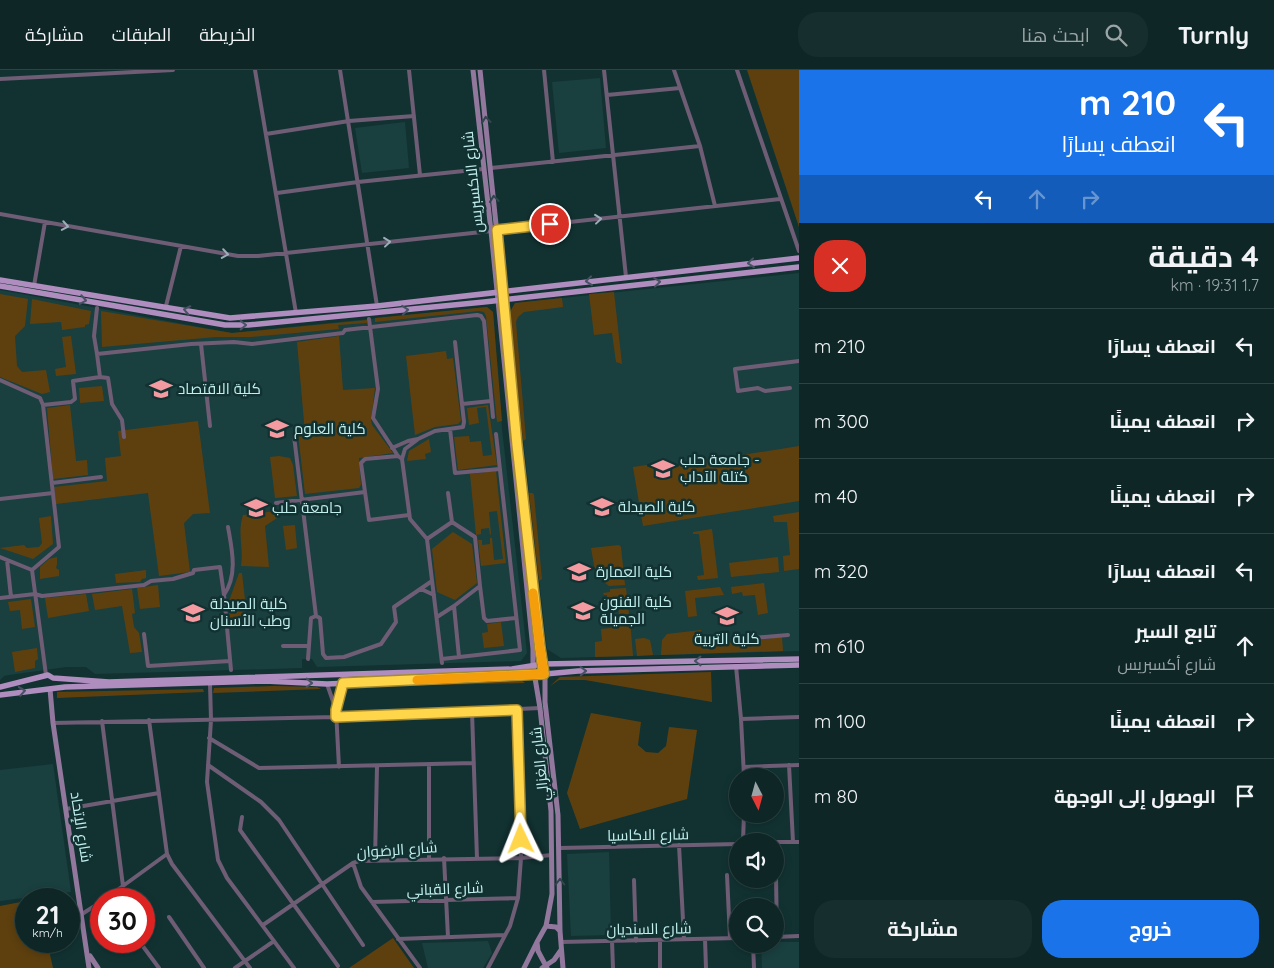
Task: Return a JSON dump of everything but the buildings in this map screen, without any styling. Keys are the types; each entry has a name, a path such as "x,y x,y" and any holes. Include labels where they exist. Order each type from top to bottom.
{"main road":[{"name":"شارع الاكسبريس","path":"473,70 491,231 500,291"},
{"path":"480,70 497,230 500,300"},
{"path":"0,280 230,318 377,306 799,258"},
{"path":"0,286 224,325 248,325 500,300 799,266"},
{"name":"شارع الغزالي","path":"500,300 543,664 545,702 558,815 560,931 563,968"},
{"name":"شارع الغزالي","path":"500,300 533,649 533,666 540,708 551,811 552,894 546,926 524,968"},
{"path":"340,308 342,316"},
{"path":"0,687 44,675 50,675 53,678 109,682 512,669 543,664 799,659"},
{"path":"0,695 47,689 265,681 327,684 534,675 578,671 799,665"},
{"path":"44,675 40,683 47,689"},
{"path":"47,689 55,684 53,678"},
{"name":"شارع الإتحاد","path":"47,689 89,968"},
{"path":"546,926 556,927 560,931"},
{"path":"537,942 538,951 545,967 554,960 561,950"},
{"path":"86,949 98,968"}],"street":[{"path":"67,70 68,76"},
{"path":"0,79 173,70"},
{"path":"255,70 296,313"},
{"path":"340,70 377,306"},
{"path":"408,70 420,175"},
{"path":"544,70 553,162"},
{"path":"604,70 626,277"},
{"path":"674,70 700,146 715,206"},
{"path":"736,70 799,251"},
{"path":"607,95 680,88"},
{"path":"266,134 349,121 414,116"},
{"path":"491,168 700,146"},
{"path":"277,193 358,182 484,169"},
{"path":"497,230 780,199"},
{"path":"0,214 238,256 491,231"},
{"path":"34,286 45,222"},
{"path":"166,306 181,246"},
{"path":"97,308 94,336 100,377"},
{"path":"97,354 201,344 234,342 252,344 343,333 345,330 477,315 481,316 484,321 493,417"},
{"path":"369,319 378,390 373,418 392,448 402,459"},
{"path":"455,342 464,422 462,427 435,431 418,439 405,449 402,459 410,519 427,539 442,661 459,657 520,650 496,434"},
{"path":"201,344 210,426"},
{"path":"790,388 765,392 758,388 738,391 735,369 799,361"},
{"path":"43,405 71,402 75,399 73,381 100,377 108,378 112,404 122,420 124,437"},
{"path":"0,380 40,398 43,405 59,548 32,570"},
{"path":"462,404 491,401"},
{"path":"450,430 455,474 500,469"},
{"path":"294,436 316,616 320,618 326,658 344,657 381,644 396,622 394,607 432,581"},
{"path":"392,448 418,439"},
{"path":"398,456 365,459 361,463 369,520 410,515"},
{"path":"52,483 101,477"},
{"path":"276,503 365,492"},
{"path":"0,499 53,493"},
{"path":"448,493 452,522 475,537 484,618 487,621 516,618"},
{"path":"427,539 452,522"},
{"path":"224,595 228,590 234,565 228,527"},
{"path":"0,557 32,570"},
{"path":"7,560 11,597"},
{"path":"0,598 35,594 42,596 144,585 151,581 173,579 193,573 194,570 220,567 232,670"},
{"path":"32,570 44,675"},
{"path":"437,617 480,586"},
{"path":"421,589 434,595"},
{"path":"454,606 459,657"},
{"path":"308,659 311,618 316,616"},
{"path":"144,634 148,666 230,661"},
{"path":"737,637 741,639 788,634"},
{"path":"282,646 309,646"},
{"path":"736,666 742,719 744,767 799,764"},
{"path":"339,767 336,710 343,683"},
{"path":"210,684 211,720 207,782 218,860 227,878 294,968"},
{"path":"327,684 336,710"},
{"path":"53,723 336,717 540,708"},
{"path":"488,968 505,935 518,898 521,858 517,710"},
{"path":"472,712 477,858"},
{"path":"742,719 799,717"},
{"path":"149,720 167,854 172,864 250,968"},
{"path":"102,721 123,886"},
{"path":"209,738 260,768 474,763"},
{"path":"429,765 429,859"},
{"path":"789,765 793,842"},
{"path":"208,766 261,802 279,820 363,945"},
{"path":"375,860 377,766"},
{"path":"66,809 159,793"},
{"path":"242,817 240,830 338,966"},
{"path":"784,842 799,842"},
{"name":"شارع الاكاسيا","path":"560,848 729,844"},
{"path":"680,846 684,939"},
{"path":"120,888 167,854"},
{"name":"شارع الرضوان","path":"263,925 321,883 353,863 375,860 521,858 552,855"},
{"path":"444,858 448,937"},
{"path":"353,863 361,886 420,968"},
{"path":"727,876 729,917"},
{"path":"634,880 636,941"},
{"name":"شارع القباني","path":"372,902 518,898"},
{"path":"82,914 90,909"},
{"path":"169,917 204,968"},
{"path":"398,939 505,935"},
{"path":"784,937 799,936"},
{"name":"شارع السنديان","path":"561,942 729,938"},
{"path":"705,939 706,968"},
{"path":"660,940 660,968"},
{"path":"236,968 274,941"},
{"path":"612,941 613,968"},
{"path":"148,953 159,968"},
{"path":"754,953 754,968"}],"shaded area":[{"path":"747,70 799,70 799,227"},
{"path":"600,78 606,148 559,153 552,82"},
{"path":"405,122 409,168 362,173 355,128"},
{"name":"جامعة حلب - كتلة الآداب","path":"799,273 799,651 561,658 547,649 510,312 515,303"},
{"name":"جامعة حلب","path":"0,290 232,333 487,307 493,312 502,429 527,653 521,661 317,667 312,659 302,659 302,668 95,674 86,667 66,667 9,675 4,676 0,680"},
{"path":"614,292 622,364 616,362 612,333 594,335 589,294"},
{"path":"0,294 28,299 25,326 15,336 17,366 22,372 46,370 50,392 42,394 0,377"},
{"path":"562,298 563,307 524,312 518,317 516,322 526,439 523,441 510,312 515,303"},
{"path":"32,299 91,311 89,324 85,325 85,327 62,330 61,322 30,324"},
{"path":"487,307 493,312 502,421 497,422 486,316 484,312 375,322 375,318"},
{"path":"101,311 232,333 367,320 367,323 338,325 339,329 251,337 216,337 102,347"},
{"path":"71,336 76,374 56,376 55,369 66,367 62,337"},
{"path":"339,336 343,390 375,388 372,425 393,453 359,458 361,485 359,488 305,494 298,434 305,433 297,342"},
{"path":"446,351 447,359 453,358 461,421 458,424 435,427 415,435 406,356"},
{"path":"102,386 104,401 80,403 79,388"},
{"path":"70,405 76,461 87,460 88,475 53,479 47,408"},
{"path":"488,405 497,465 458,470 454,437 469,436 470,442 481,441 483,456 492,455 486,407 477,408 479,423 469,425 467,408"},
{"path":"198,421 210,513 193,514 184,523 190,572 159,576 148,493 56,504 54,487 107,481 105,458 121,456 118,431"},
{"path":"429,439 431,452 425,454 426,459 407,461 409,451"},
{"path":"799,446 799,501 643,526 633,467 660,463 661,468"},
{"path":"270,457 290,458 293,465 297,496 275,498"},
{"path":"496,471 506,563 481,566 478,540 482,540 482,545 490,544 490,538 492,538 494,560 503,559 497,511 489,512 491,534 489,528 481,529 481,534 476,535 470,474"},
{"path":"529,493 534,495 542,579 539,581"},
{"path":"276,511 277,518 265,526 269,567 241,566 241,522 243,515"},
{"path":"799,512 799,569 784,571 783,556 790,555 787,522 774,522 773,516"},
{"path":"51,516 53,544 33,559 0,548 24,545 27,548 39,547 42,543 39,518"},
{"path":"295,525 297,548 286,550 283,526"},
{"path":"712,529 718,578 698,580 697,576 704,575 699,534 693,534 693,532"},
{"path":"453,532 472,544 477,583 455,600 437,592 432,549"},
{"path":"619,545 621,547 625,585 609,586 604,582 603,571 595,571 591,548"},
{"path":"57,557 56,568 59,570 59,576 40,579 40,567 49,559"},
{"path":"778,557 779,572 731,577 729,563"},
{"path":"146,570 146,578 140,582 116,583 115,574"},
{"path":"239,573 242,573 247,618 230,620 228,604"},
{"path":"764,583 768,613 758,615 755,595 743,596 742,592 732,594 731,587"},
{"path":"158,585 160,607 140,609 137,588"},
{"path":"720,587 724,595 695,598 697,616 688,617 685,591"},
{"path":"626,588 629,614 619,615 618,604 608,604 607,595 603,593 610,592 610,589"},
{"path":"132,589 135,613 132,614 134,627 139,633 142,652 130,653 122,606 95,610 92,594"},
{"path":"86,594 89,611 48,618 45,598"},
{"path":"31,599 35,627 22,629 20,610 10,611 8,602"},
{"path":"628,617 630,619 633,656 595,657 595,642 602,641 601,629 611,628 610,619"},
{"path":"501,622 504,646 484,648 482,633 488,632 487,624"},
{"path":"701,630 702,637 707,637 708,645 782,637 783,651 661,655 662,640 667,634"},
{"path":"644,638 650,640 653,655 637,656 635,639"},
{"path":"37,648 38,659 35,661 35,668 15,672 12,652"},
{"path":"711,672 712,702 585,680 559,680 550,686 560,677"},
{"path":"520,679 525,683 348,687 395,682"},
{"path":"317,687 321,689 213,693 214,688"},
{"path":"203,689 204,692 57,698 57,692"},
{"path":"591,713 641,722 638,745 646,752 658,753 666,746 669,727 697,730 687,799 580,829 567,793"},
{"path":"53,764 70,888 15,888 15,899 0,901 0,770"},
{"path":"609,852 611,935 571,936 567,854"},
{"path":"15,903 15,953 50,953 53,968 0,968 0,906"},
{"path":"393,938 414,968 349,968"},
{"path":"488,941 492,953 483,968 428,968 422,943"},
{"path":"784,942 799,942 799,968 762,968 761,953 784,953"}],"slow traffic":[{"path":"417,680 544,674 533,593"}],"place":[{"name":"كلية الاقتصاد","path":"161,389"},
{"name":"كلية العلوم","path":"277,429"},
{"name":"جامعة حلب - كتلة الآداب","path":"663,469"},
{"name":"كلية الصيدلة","path":"602,507"},
{"name":"جامعة حلب","path":"256,508"},
{"name":"كلية العمارة","path":"579,572"},
{"name":"كلية الفنون الجميلة","path":"583,611"},
{"name":"كلية الصيدلة وطب الأسنان","path":"193,613"},
{"name":"كلية التربية","path":"727,616"}],"route":[{"path":"521,839 517,710 336,717 336,710 343,683 544,674 517,445 497,230 550,224"}]}
